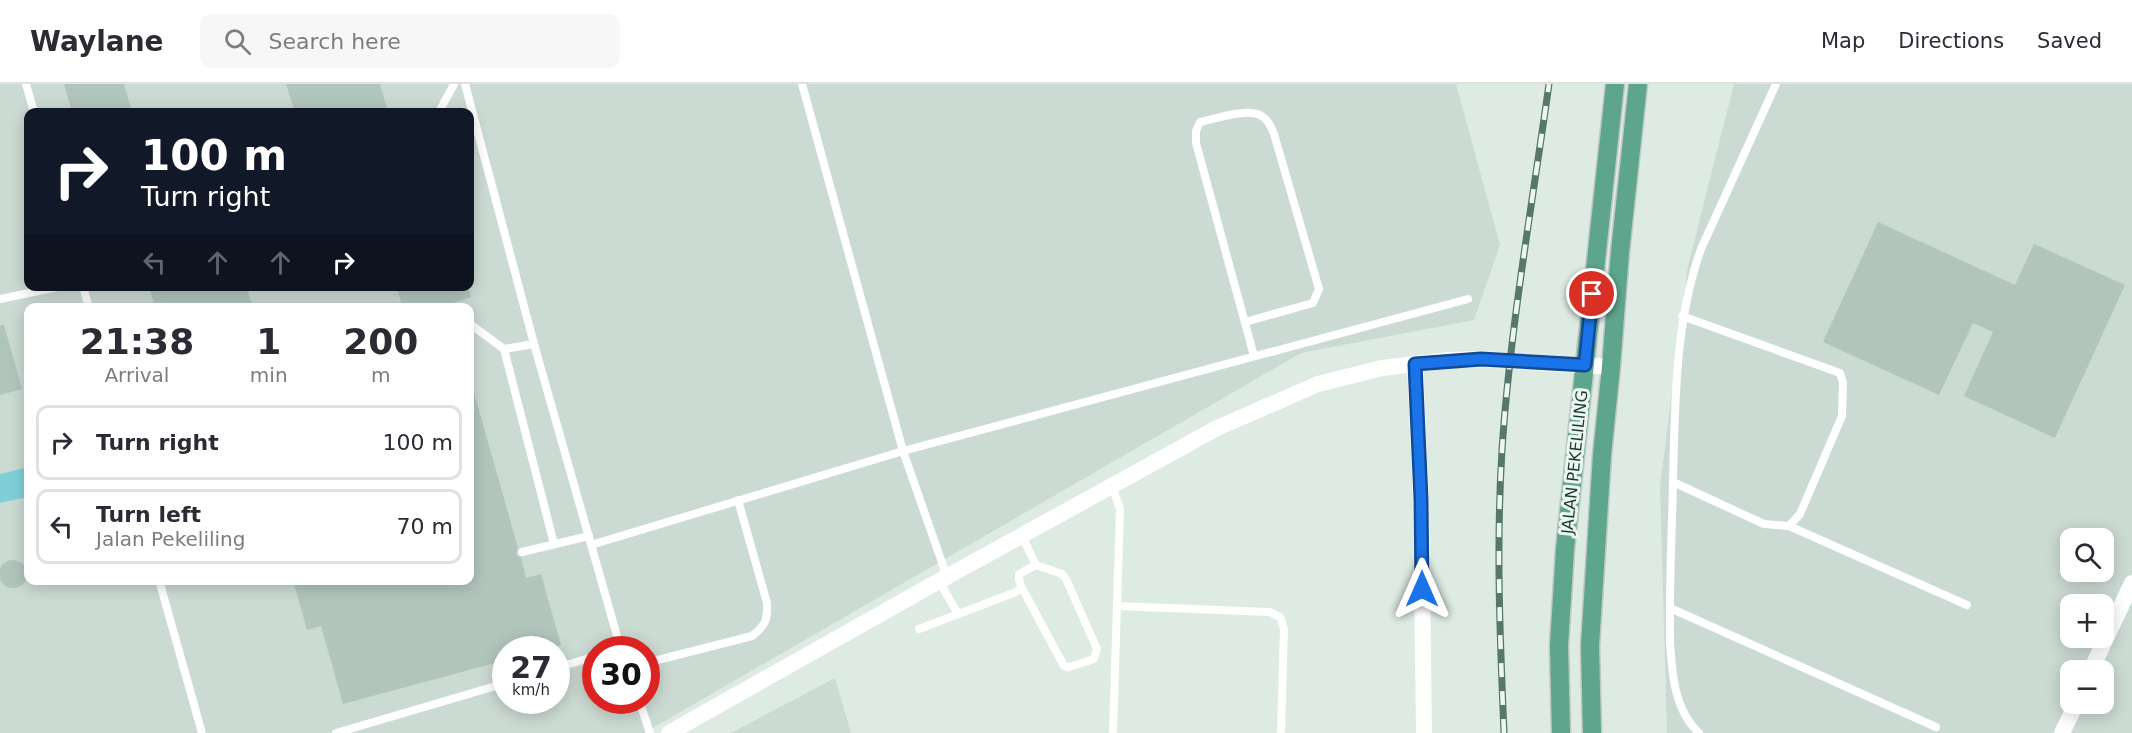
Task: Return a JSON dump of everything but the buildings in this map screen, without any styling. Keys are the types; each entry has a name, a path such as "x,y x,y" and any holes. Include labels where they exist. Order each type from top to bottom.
{"main road":[{"name":"JALAN PEKELILING","path":"1561,733 1559,645 1565,549 1614,84"},
{"name":"JALAN PEKELILING","path":"1592,733 1590,646 1602,455 1638,84"}],"street":[{"path":"669,733 1217,428 1318,384 1348,375 1415,364 1481,359 1611,367"},
{"path":"1415,364 1421,499 1424,733"},
{"path":"2096,660 2132,583"},
{"path":"2062,733 2071,714"}],"lane":[{"path":"26,84 33,108"},
{"path":"441,108 454,84"},
{"path":"465,84 471,108"},
{"path":"802,84 903,451 943,579 958,614"},
{"path":"1699,733 1686,717 1675,684 1671,649 1673,482 1682,316 1691,277 1701,249 1776,84"},
{"path":"1245,322 1313,303 1319,289 1274,134 1268,121 1260,115 1248,112 1200,122 1196,131 1196,143 1254,356"},
{"path":"474,118 534,344 616,636"},
{"path":"0,299 38,291"},
{"path":"522,552 554,544 590,540 738,500 903,451 1468,299"},
{"path":"1682,316 1840,373 1843,383 1842,416 1800,514 1789,526"},
{"path":"474,327 504,349 554,544"},
{"path":"504,349 534,344"},
{"path":"1673,482 1764,524 1789,526 1967,605"},
{"path":"1112,486 1120,509 1113,733"},
{"path":"660,659 752,636 762,628 768,618 767,603 738,500"},
{"path":"1022,536 1036,565 1062,574 1066,579 1097,649 1094,659 1069,667 1064,666 1019,580 1019,574 1036,565"},
{"path":"160,585 202,733"},
{"path":"919,628 1022,588"},
{"path":"1117,606 1269,612 1280,617 1284,629 1281,733"},
{"path":"1670,608 1936,727"},
{"path":"336,733 492,687"},
{"path":"644,714 650,733"}],"shaded area":[{"path":"0,84 1456,84 1500,245 1474,320 1301,353 644,733 0,733 0,503 24,498 24,585 474,585 474,303 24,303 24,468 0,474"},
{"path":"1734,84 2132,84 2132,733 1667,733 1660,486 1688,266"},
{"path":"835,678 851,733 731,733"}],"water":[{"path":"24,468 24,498 0,503 0,474"}],"railway":[{"path":"1504,733 1499,557 1502,450 1516,313 1549,84"}],"route":[{"path":"1422,589 1415,364 1481,359 1585,365 1592,294"}]}
